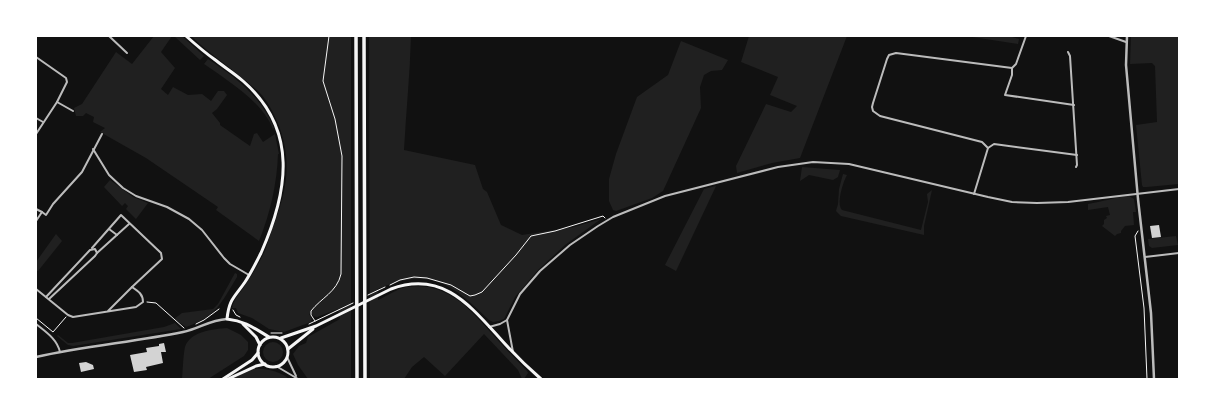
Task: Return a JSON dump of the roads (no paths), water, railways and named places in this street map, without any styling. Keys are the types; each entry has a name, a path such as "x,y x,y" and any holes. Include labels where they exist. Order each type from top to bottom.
{"highway":[{"path":"356,36 357,379"},
{"path":"364,36 365,379"}],"main road":[{"path":"186,36 202,51 238,77 257,95 272,116 280,138 284,166 281,190 262,251 249,275 229,304 227,319 251,325 269,337"},
{"path":"281,338 316,326 391,289 402,285 424,283 442,288 464,301 540,379"},
{"path":"242,323 256,337 260,345"},
{"path":"288,349 316,326"},
{"path":"223,379 252,360 258,353 262,342 269,337 274,336 281,338 287,345 287,357 283,363 276,366 264,364 256,366 228,379"},
{"path":"258,353 264,364"}],"street":[{"path":"109,36 127,53"},
{"path":"1026,36 1016,64 1012,68 1012,75 1005,95 1074,105"},
{"path":"1109,36 1126,42"},
{"path":"1127,36 1126,65 1137,193 1151,313 1154,379"},
{"path":"1068,52 1070,56 1074,105 1078,165 1076,167"},
{"path":"988,148 982,142 880,116 873,111 873,102 887,59 889,55 896,53 1012,68"},
{"path":"36,57 67,80 57,102 36,134"},
{"path":"57,102 73,111"},
{"path":"36,118 43,122"},
{"path":"36,209 46,215 53,204 82,172 102,134"},
{"path":"974,194 988,148 994,144 1077,155"},
{"path":"93,150 109,175 123,188 136,196 166,207 189,219 202,230 230,264 249,275"},
{"path":"489,327 507,320 520,294 540,272 570,245 606,221 625,211 665,196 778,167 812,162 852,165 1012,202 1068,202 1179,189"},
{"path":"36,221 42,212"},
{"path":"46,297 121,215 161,253 162,256 160,260 108,312"},
{"path":"50,299 97,253 130,224"},
{"path":"109,229 117,235"},
{"path":"92,248 97,253"},
{"path":"1145,257 1179,253"},
{"path":"36,289 68,315 73,317 136,307 143,302 141,294 132,288"},
{"path":"36,357 185,332 211,321 227,319"},
{"path":"507,320 513,353"},
{"path":"36,324 54,339 60,352"},
{"path":"287,357 297,378"},
{"path":"276,366 297,378"}]}
